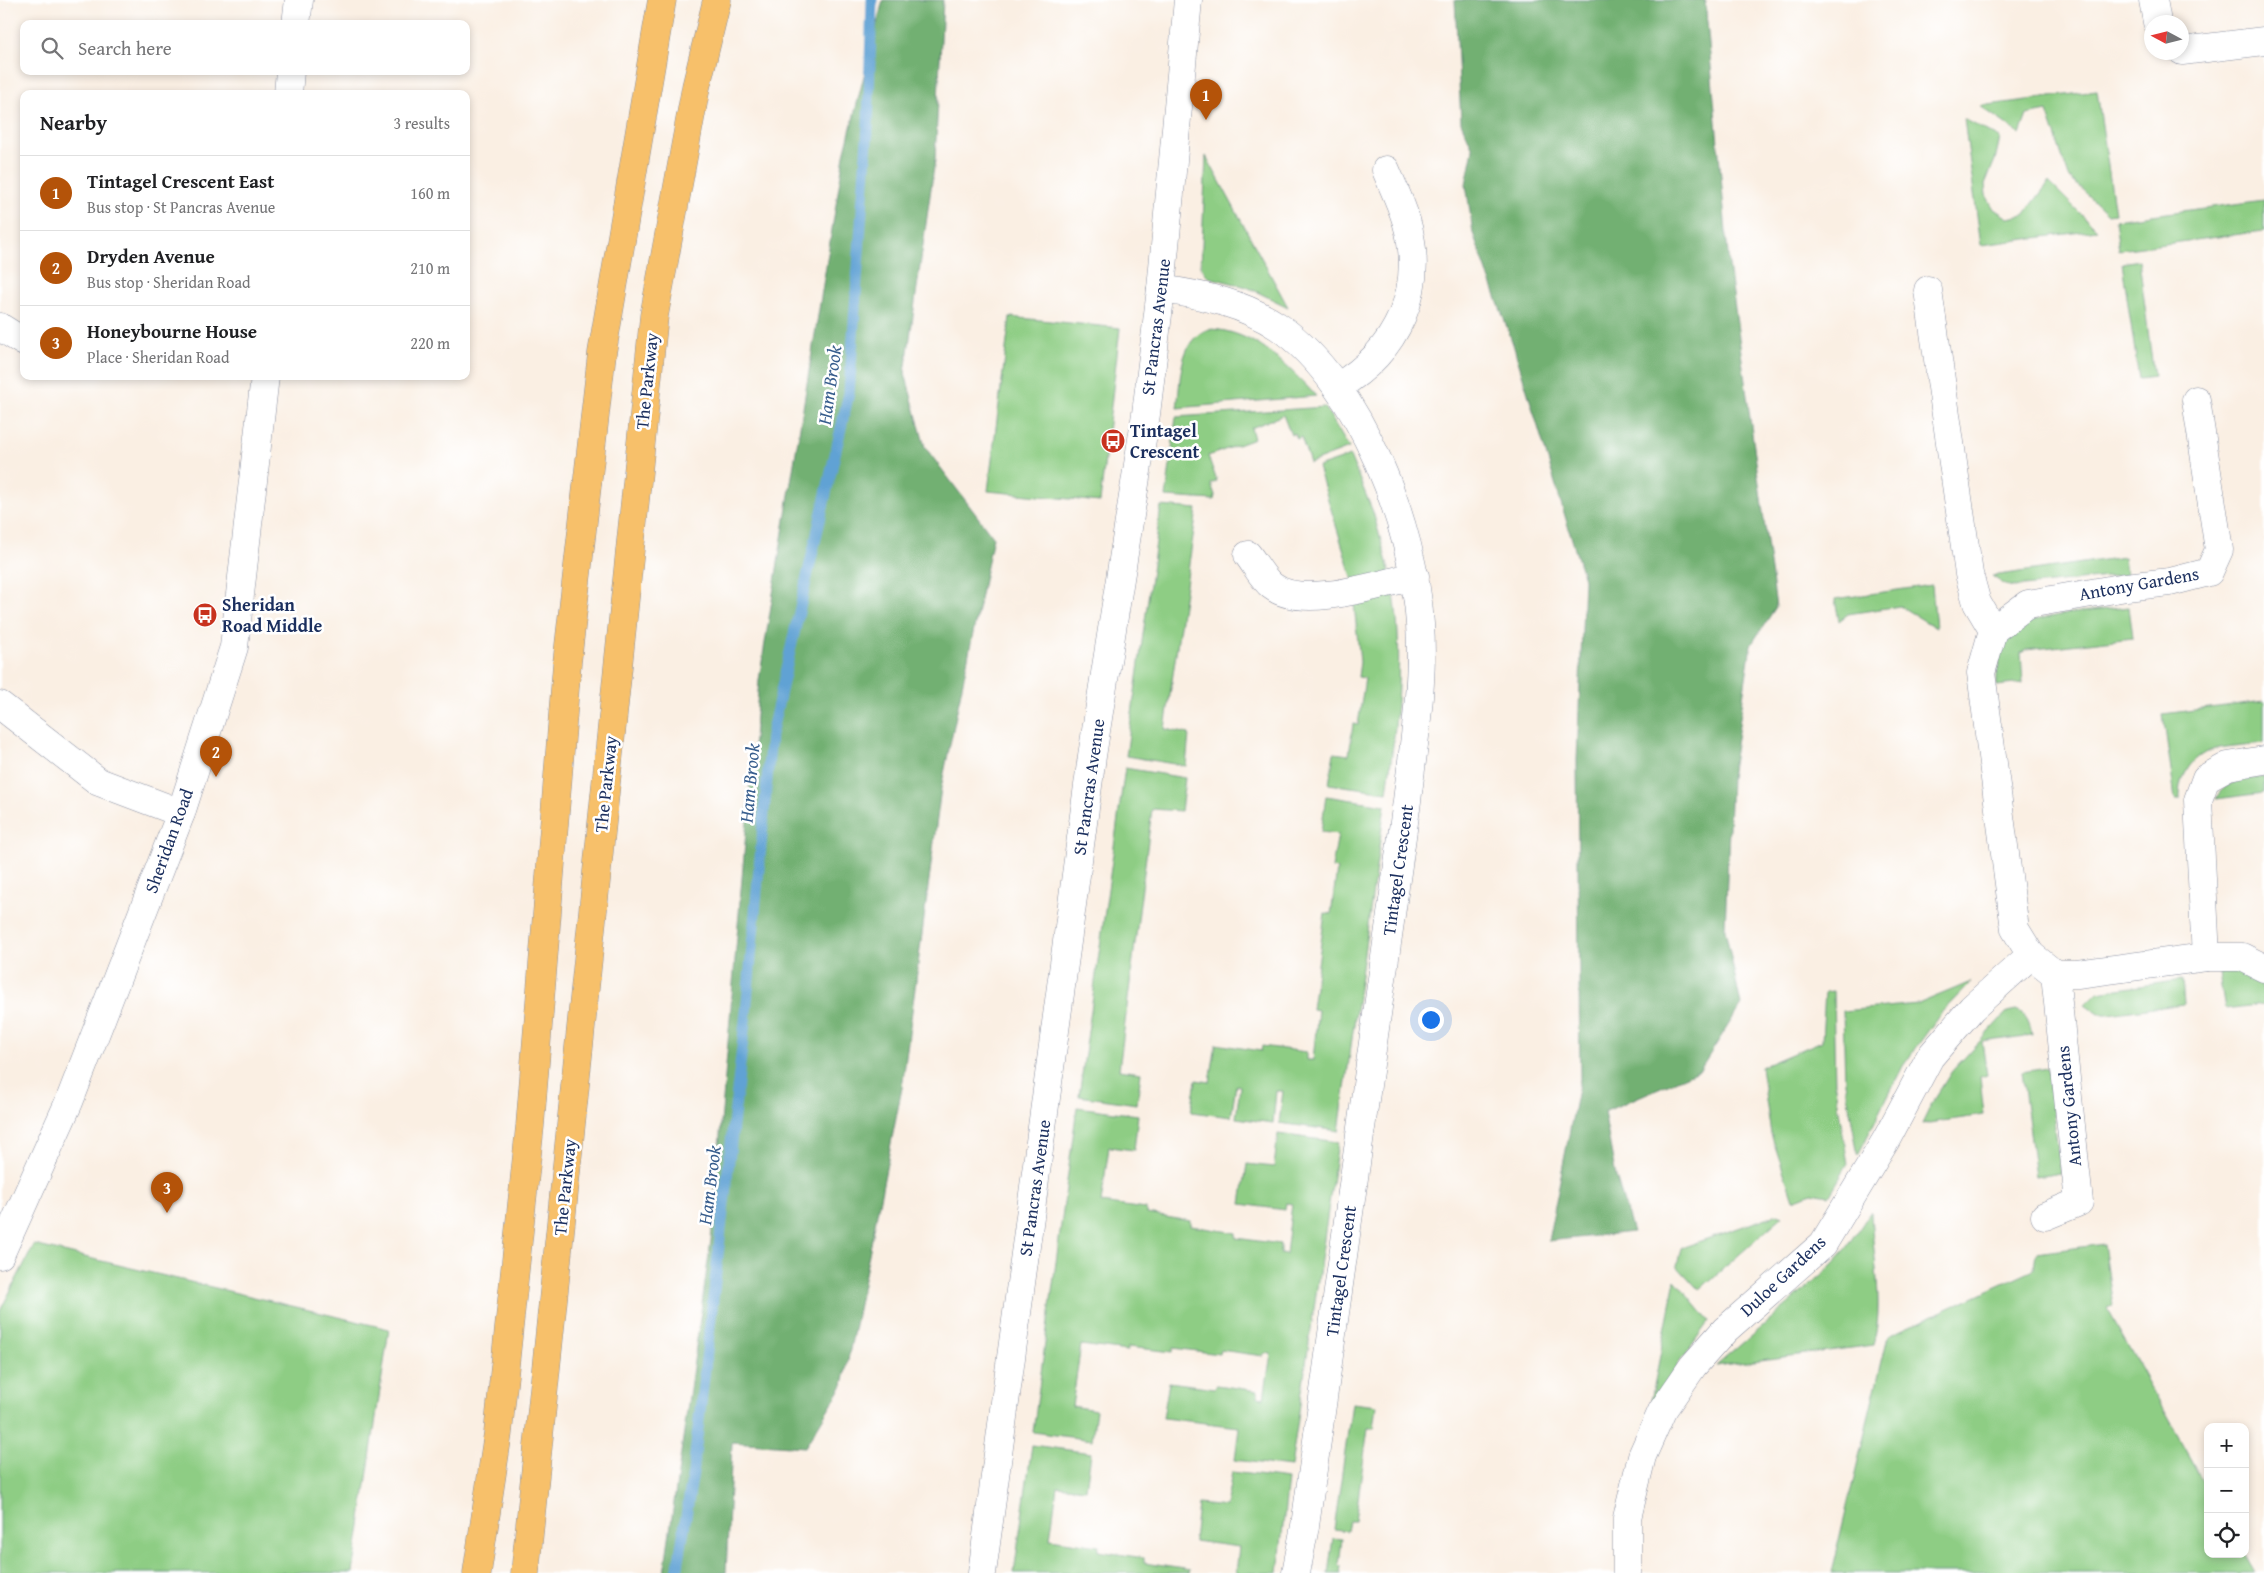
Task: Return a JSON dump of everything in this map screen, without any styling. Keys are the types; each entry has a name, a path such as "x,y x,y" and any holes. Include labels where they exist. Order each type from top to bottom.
{"highway":[{"path":"477,1573 498,1433 528,1145 567,663 602,353 662,0"},
{"name":"The Parkway","path":"525,1573 654,316 696,88 717,0"}],"street":[{"path":"296,20 299,0"},
{"name":"St Pancras Avenue","path":"982,1573 1092,756 1135,491 1161,289 1188,0"},
{"path":"2153,0 2156,15"},
{"path":"2189,50 2264,41"},
{"path":"288,90 290,75"},
{"path":"1337,387 1352,378 1380,354 1402,320 1410,295 1412,256 1407,221 1386,170"},
{"name":"Tintagel Crescent","path":"1161,289 1204,295 1230,302 1256,314 1279,328 1306,350 1337,387 1368,441 1387,485 1415,576 1420,625 1419,696 1407,801 1305,1526 1296,1573"},
{"path":"1928,290 1969,574 1976,603 1993,630 1981,673 2015,929 2031,955 2055,974 2078,974 2206,957 2242,957 2264,968"},
{"path":"0,327 20,340"},
{"name":"Sheridan Road","path":"0,1255 69,1102 181,813 234,647 265,380"},
{"name":"Antony Gardens","path":"1993,630 2028,604 2126,587 2170,582 2209,572 2219,550 2196,400"},
{"path":"1248,555 1271,586 1291,595 1319,597 1415,576"},
{"path":"0,705 99,782 181,813"},
{"path":"2206,957 2198,800 2206,778 2228,766 2264,760"},
{"name":"Duloe Gardens","path":"1627,1573 1627,1518 1642,1456 1662,1411 1693,1366 1725,1330 1823,1244 1886,1140 1930,1057 1972,1008 2031,955"},
{"name":"Antony Gardens","path":"2045,1216 2079,1202 2055,974"}],"green space":[{"path":"883,0 943,0 935,160 905,373 925,447 993,537 941,788 902,1088 843,1385 805,1447 732,1442 726,1573 664,1573 711,1240 759,680 844,155"},
{"path":"1455,0 1705,0 1729,265 1776,607 1751,645 1731,778 1725,929 1741,1005 1700,1070 1604,1112 1616,1177 1633,1232 1548,1241 1580,1079 1577,760 1584,579 1513,344 1473,233 1466,184 1473,149 1461,122"},
{"path":"2097,91 2115,213 2108,214 2069,177 2047,111 2027,115 2020,134 1980,106"},
{"path":"1964,119 2000,138 1995,160 1985,184 1986,195 1994,209 2008,218 2024,215 2049,182 2097,230 1981,245"},
{"path":"1206,156 1288,307 1247,287 1208,277 1201,267"},
{"path":"2264,200 2264,231 2119,250 2115,220"},
{"path":"2139,260 2154,377 2139,379 2122,263"},
{"path":"1010,317 1120,328 1100,502 988,491"},
{"path":"1209,329 1225,331 1255,342 1281,361 1316,396 1177,408 1186,351 1199,334"},
{"path":"1325,407 1349,448 1310,463 1301,437 1297,439 1295,433 1291,435 1283,415 1251,428 1254,439 1208,456 1217,481 1211,484 1215,495 1214,500 1166,497 1176,417"},
{"path":"1350,456 1373,512 1390,573 1354,584 1318,467"},
{"path":"1161,506 1197,509 1165,729 1189,734 1186,766 1126,756"},
{"path":"2124,557 2126,575 2014,587 2005,585 1992,576"},
{"path":"1932,585 1936,628 1900,606 1848,614 1839,621 1835,599"},
{"path":"1394,594 1399,668 1396,718 1387,792 1329,784 1334,753 1349,755 1353,724 1358,725 1365,678 1358,677 1360,662 1354,604"},
{"path":"2129,607 2133,638 2026,650 2021,653 2023,683 1997,686 2001,654 2009,639 2020,627 2055,616"},
{"path":"2264,701 2264,743 2221,748 2202,755 2196,759 2187,771 2181,785 2180,799 2175,799 2163,714"},
{"path":"1125,768 1185,778 1181,811 1152,809 1119,1070 1141,1073 1137,1104 1079,1096"},
{"path":"2264,777 2264,793 2216,799 2224,788 2230,784"},
{"path":"1326,796 1385,805 1339,1131 1279,1123 1283,1091 1276,1091 1273,1123 1236,1118 1240,1086 1236,1085 1231,1117 1191,1112 1196,1080 1210,1082 1216,1044 1261,1051 1262,1046 1306,1052 1306,1060 1313,1060 1318,1010 1312,1009 1325,913 1331,914 1337,869 1332,868 1338,834 1321,832"},
{"path":"2235,971 2248,975 2257,981 2264,996 2264,1004 2225,1009 2219,973"},
{"path":"2182,980 2184,1004 2099,1014 2085,1004 2097,992"},
{"path":"1971,982 1941,1013 1903,1066 1858,1155 1845,1083 1843,1011 1918,1004"},
{"path":"1833,991 1835,1087 1848,1164 1829,1196 1812,1193 1793,1200 1771,1134 1761,1067 1822,1041 1825,992"},
{"path":"2016,1010 2023,1014 2027,1020 2032,1035 1982,1042 1987,1075 1980,1077 1984,1115 1922,1124 1933,1101 1952,1071 2007,1012"},
{"path":"2047,1068 2061,1173 2036,1177 2022,1072"},
{"path":"1077,1107 1138,1115 1134,1150 1109,1147 1101,1203 1146,1209 1146,1214 1191,1221 1191,1226 1236,1233 1236,1238 1280,1244 1280,1253 1286,1254 1292,1204 1286,1203 1285,1210 1241,1204 1247,1164 1274,1167 1278,1134 1338,1142 1291,1467 1235,1460 1239,1427 1163,1418 1169,1382 1215,1388 1216,1385 1258,1391 1258,1397 1264,1398 1271,1354 1265,1353 1263,1356 1220,1350 1219,1354 1174,1348 1173,1352 1128,1347 1127,1351 1081,1345 1072,1406 1096,1410 1092,1440 1033,1432"},
{"path":"1871,1211 1878,1296 1878,1313 1873,1345 1716,1366 1823,1274 1847,1248"},
{"path":"1778,1214 1783,1216 1699,1290 1677,1266 1681,1248"},
{"path":"2104,1244 2113,1306 2107,1308 2204,1483 2204,1558 2245,1558 2254,1573 1831,1573 1888,1336 2034,1269 2036,1253"},
{"path":"34,1245 389,1329 353,1573 0,1573 0,1311"},
{"path":"1675,1280 1709,1321 1679,1363 1656,1403 1651,1401"},
{"path":"1352,1403 1377,1406 1374,1428 1368,1428 1355,1521 1349,1521 1347,1531 1334,1529"},
{"path":"1032,1445 1091,1453 1086,1489 1057,1486 1050,1539 1099,1546 1098,1551 1144,1558 1144,1563 1190,1570 1189,1573 1014,1573"},
{"path":"1232,1472 1288,1479 1278,1573 1236,1573 1239,1547 1194,1541 1198,1504 1226,1507"},
{"path":"1333,1538 1342,1539 1339,1565 1342,1566 1341,1573 1328,1573"}],"waterway":[{"name":"Ham Brook","path":"677,1573 693,1472 746,1013 771,735 849,393 868,126 872,0"}],"place":[{"name":"Tintagel Crescent East","path":"1206,120"},
{"name":"Tintagel Crescent","path":"1113,441"},
{"name":"Sheridan Road Middle","path":"205,615"},
{"name":"Dryden Avenue","path":"216,777"},
{"name":"Honeybourne House","path":"167,1213"}]}
